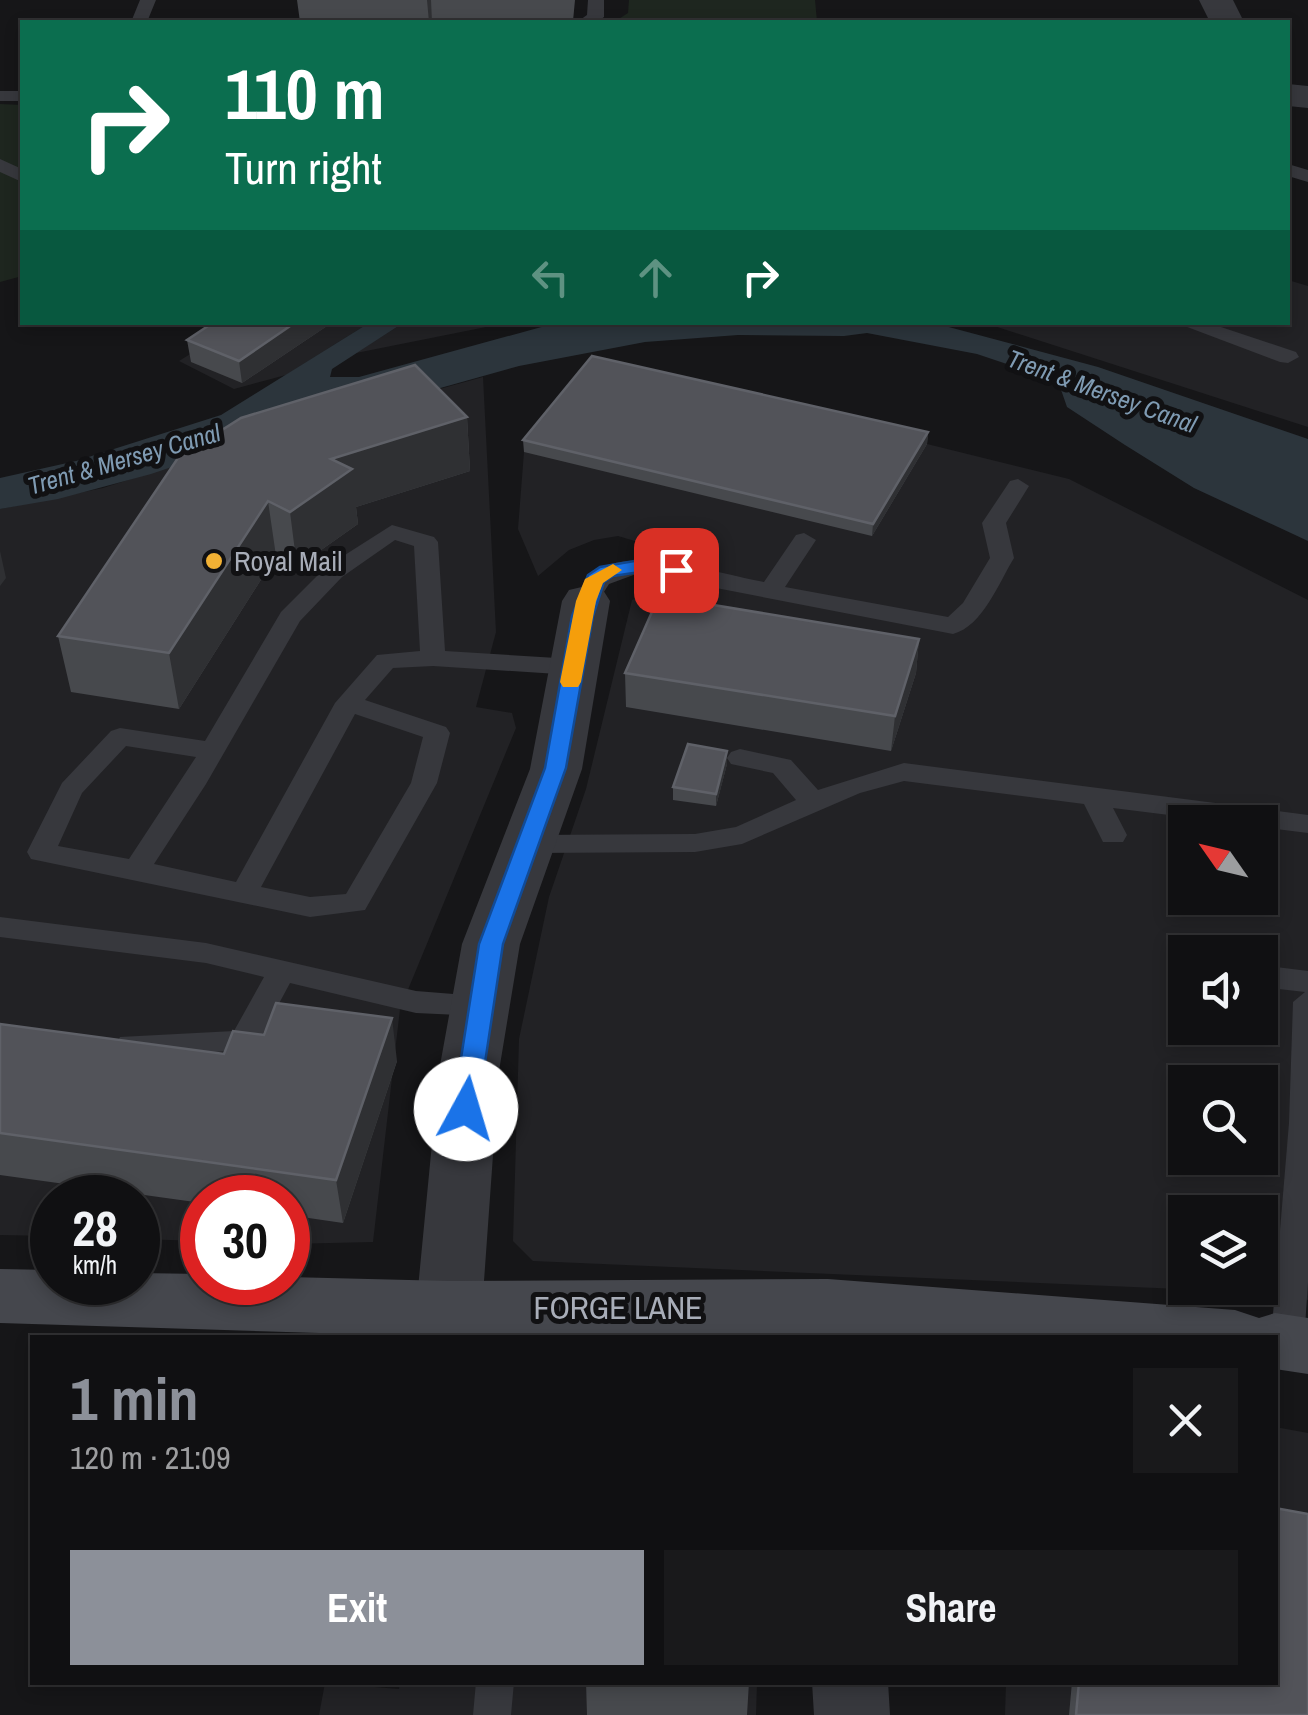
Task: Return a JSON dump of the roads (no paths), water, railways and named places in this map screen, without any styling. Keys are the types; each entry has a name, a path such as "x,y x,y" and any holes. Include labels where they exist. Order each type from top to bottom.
{"street":[{"path":"449,1309 469,1071 491,944 556,768 586,601"},
{"name":"FORGE LANE","path":"0,1296 1135,1335"},
{"path":"850,1685 852,1715"}],"lane":[{"path":"1193,325 1288,357"},
{"path":"586,601 595,579 607,571 640,566 953,626 972,608 1002,558 994,523 1018,486"},
{"path":"136,870 213,751 290,617 334,572 392,532 426,542 433,658"},
{"path":"771,590 804,540"},
{"path":"244,893 348,703 386,661 433,658 573,666"},
{"path":"213,751 120,738 71,789 42,852 310,907 355,903 424,783 436,732 348,703"},
{"path":"740,758 782,766 814,803"},
{"path":"530,844 695,844 742,835 851,786 904,772 1308,824"},
{"path":"1094,797 1113,834"},
{"path":"0,927 206,954 416,1002 481,1005"},
{"path":"109,1042 145,1048 243,1042 282,970"},
{"path":"1278,978 1308,982"},
{"path":"1277,1335 1304,1123 1308,1002"},
{"path":"492,1715 494,1685"}],"water":[{"name":"Trent & Mersey Canal","path":"366,325 400,325 332,369 330,377 359,377 549,325 941,325 1098,367 1308,439 1308,541 1194,488 1125,445 1067,407 1058,381 977,354 867,333 738,335 645,342 519,366 237,445 151,474 58,499 0,509 0,478 76,461 221,415"}],"place":[{"name":"Royal Mail","path":"214,561"}]}
